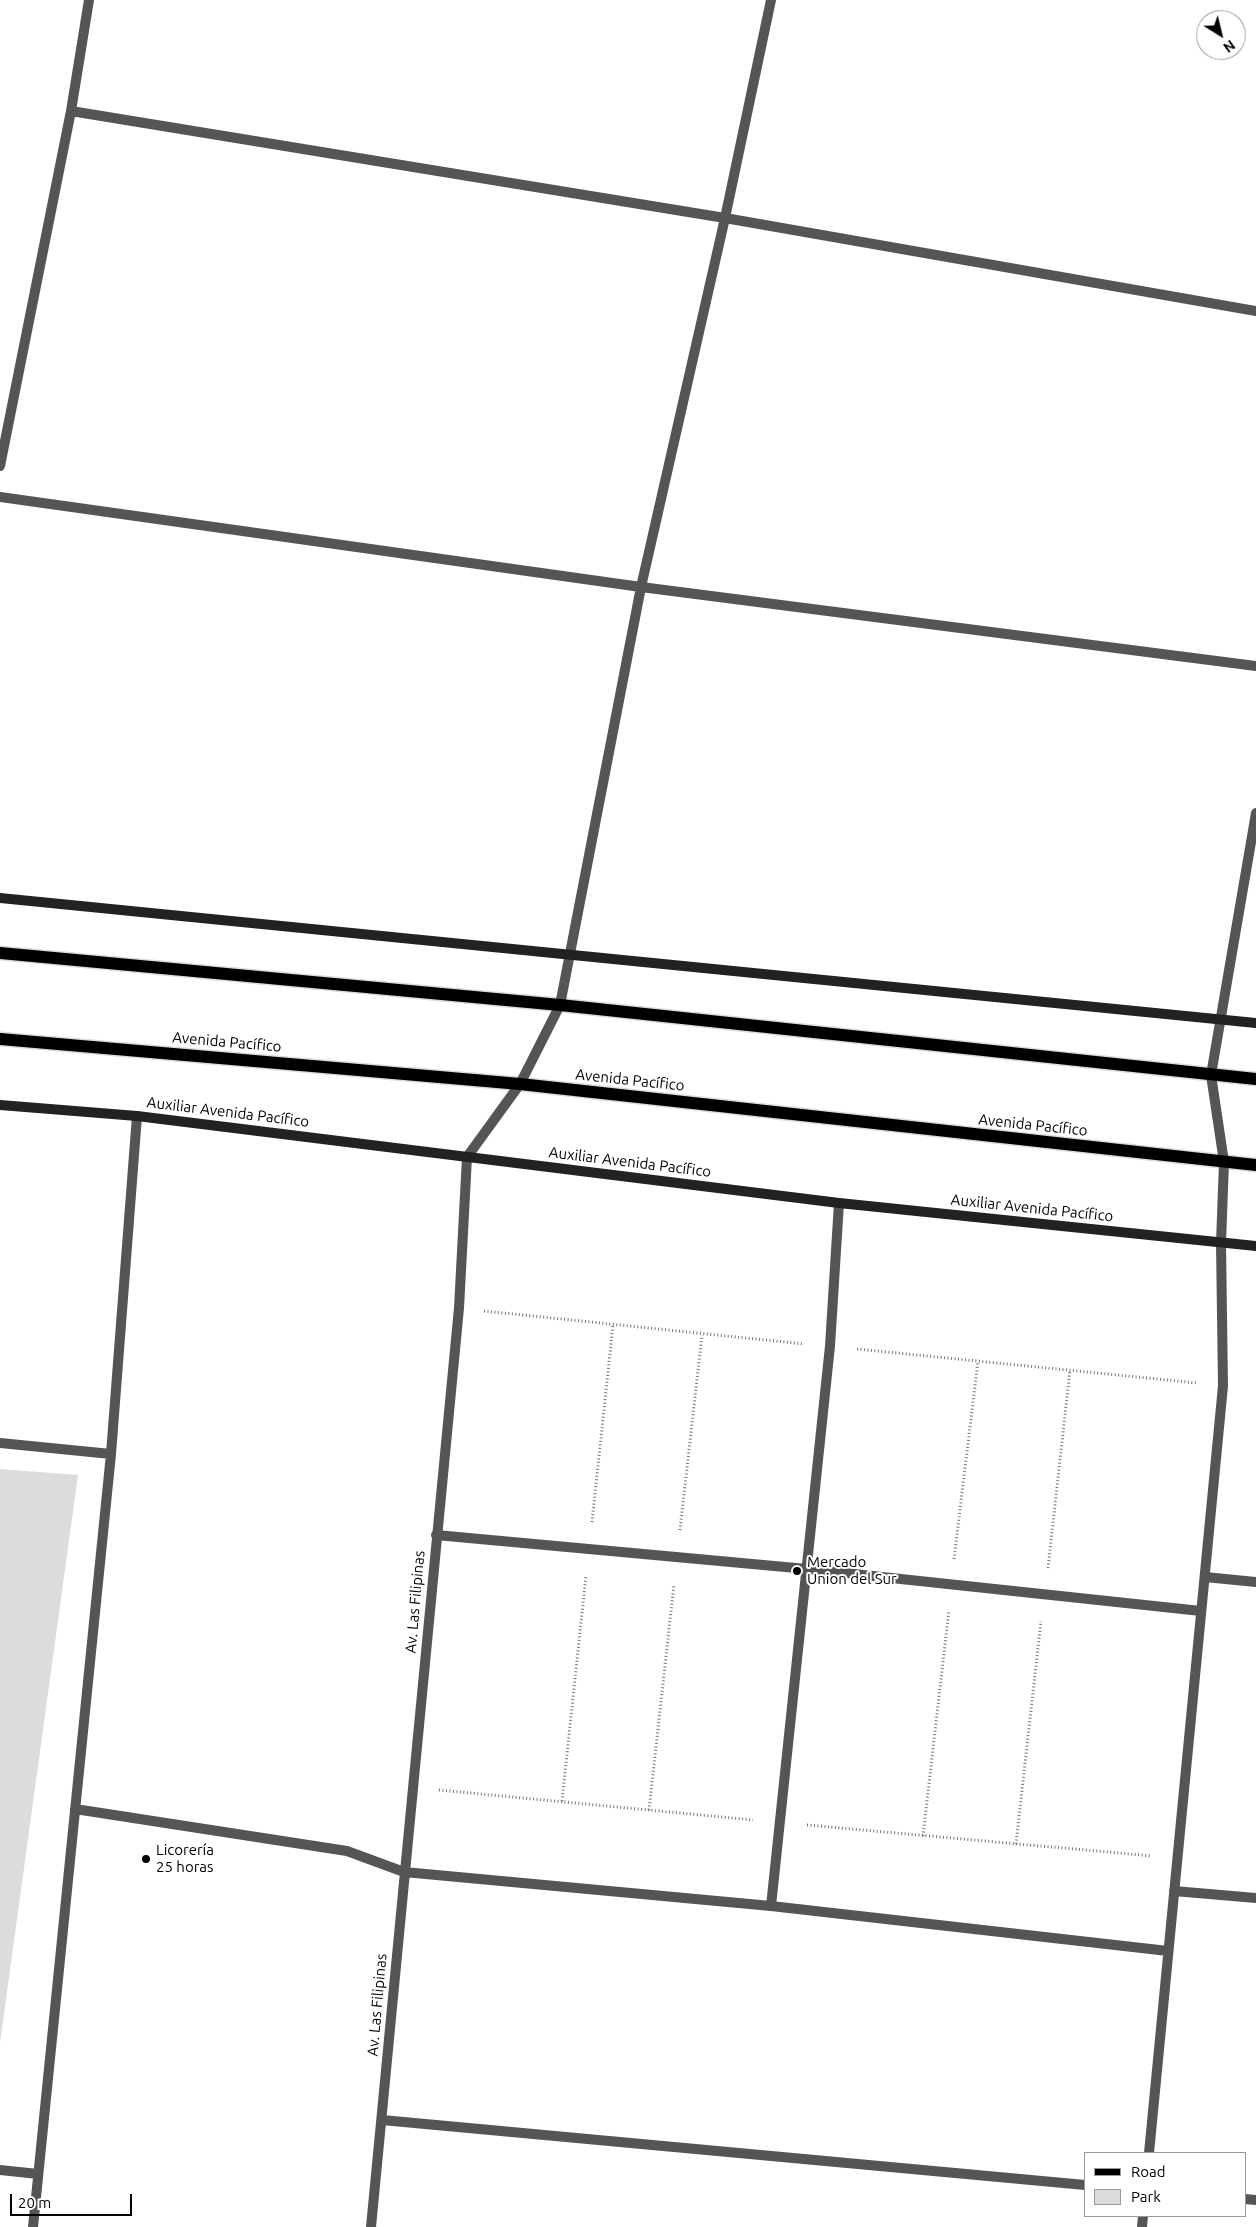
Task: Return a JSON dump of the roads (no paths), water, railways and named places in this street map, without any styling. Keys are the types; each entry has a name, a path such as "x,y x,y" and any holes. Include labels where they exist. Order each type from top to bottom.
{"main road":[{"path":"0,898 1256,1023"},
{"path":"0,953 560,1005 1256,1079"},
{"name":"Avenida Pacífico","path":"0,1039 520,1084 1256,1165"},
{"name":"Auxiliar Avenida Pacífico","path":"0,1105 138,1116 839,1203 1256,1246"}],"street":[{"path":"0,466 71,111 89,0"},
{"path":"466,1158 520,1084 560,1005 642,587 725,218 771,0"},
{"path":"71,111 725,218 1256,311"},
{"path":"0,497 642,587 1256,666"},
{"path":"1149,2152 1223,1386 1221,1243 1224,1162 1211,1075 1256,814"},
{"path":"33,2227 111,1454 138,1116"},
{"name":"Av. Las Filipinas","path":"371,2227 459,1308 466,1158"},
{"path":"771,1906 830,1346 839,1203"},
{"path":"0,1443 111,1454"},
{"path":"436,1535 807,1569 1201,1611"},
{"path":"1204,1577 1256,1582"},
{"path":"75,1809 347,1851 404,1872 771,1906 1168,1951"},
{"path":"1174,1891 1256,1898"},
{"path":"382,2120 1084,2185"},
{"path":"0,2170 38,2174"}],"place":[{"name":"Mercado Union del Sur","path":"797,1571"},
{"name":"Licorería 25 horas","path":"146,1859"}]}
